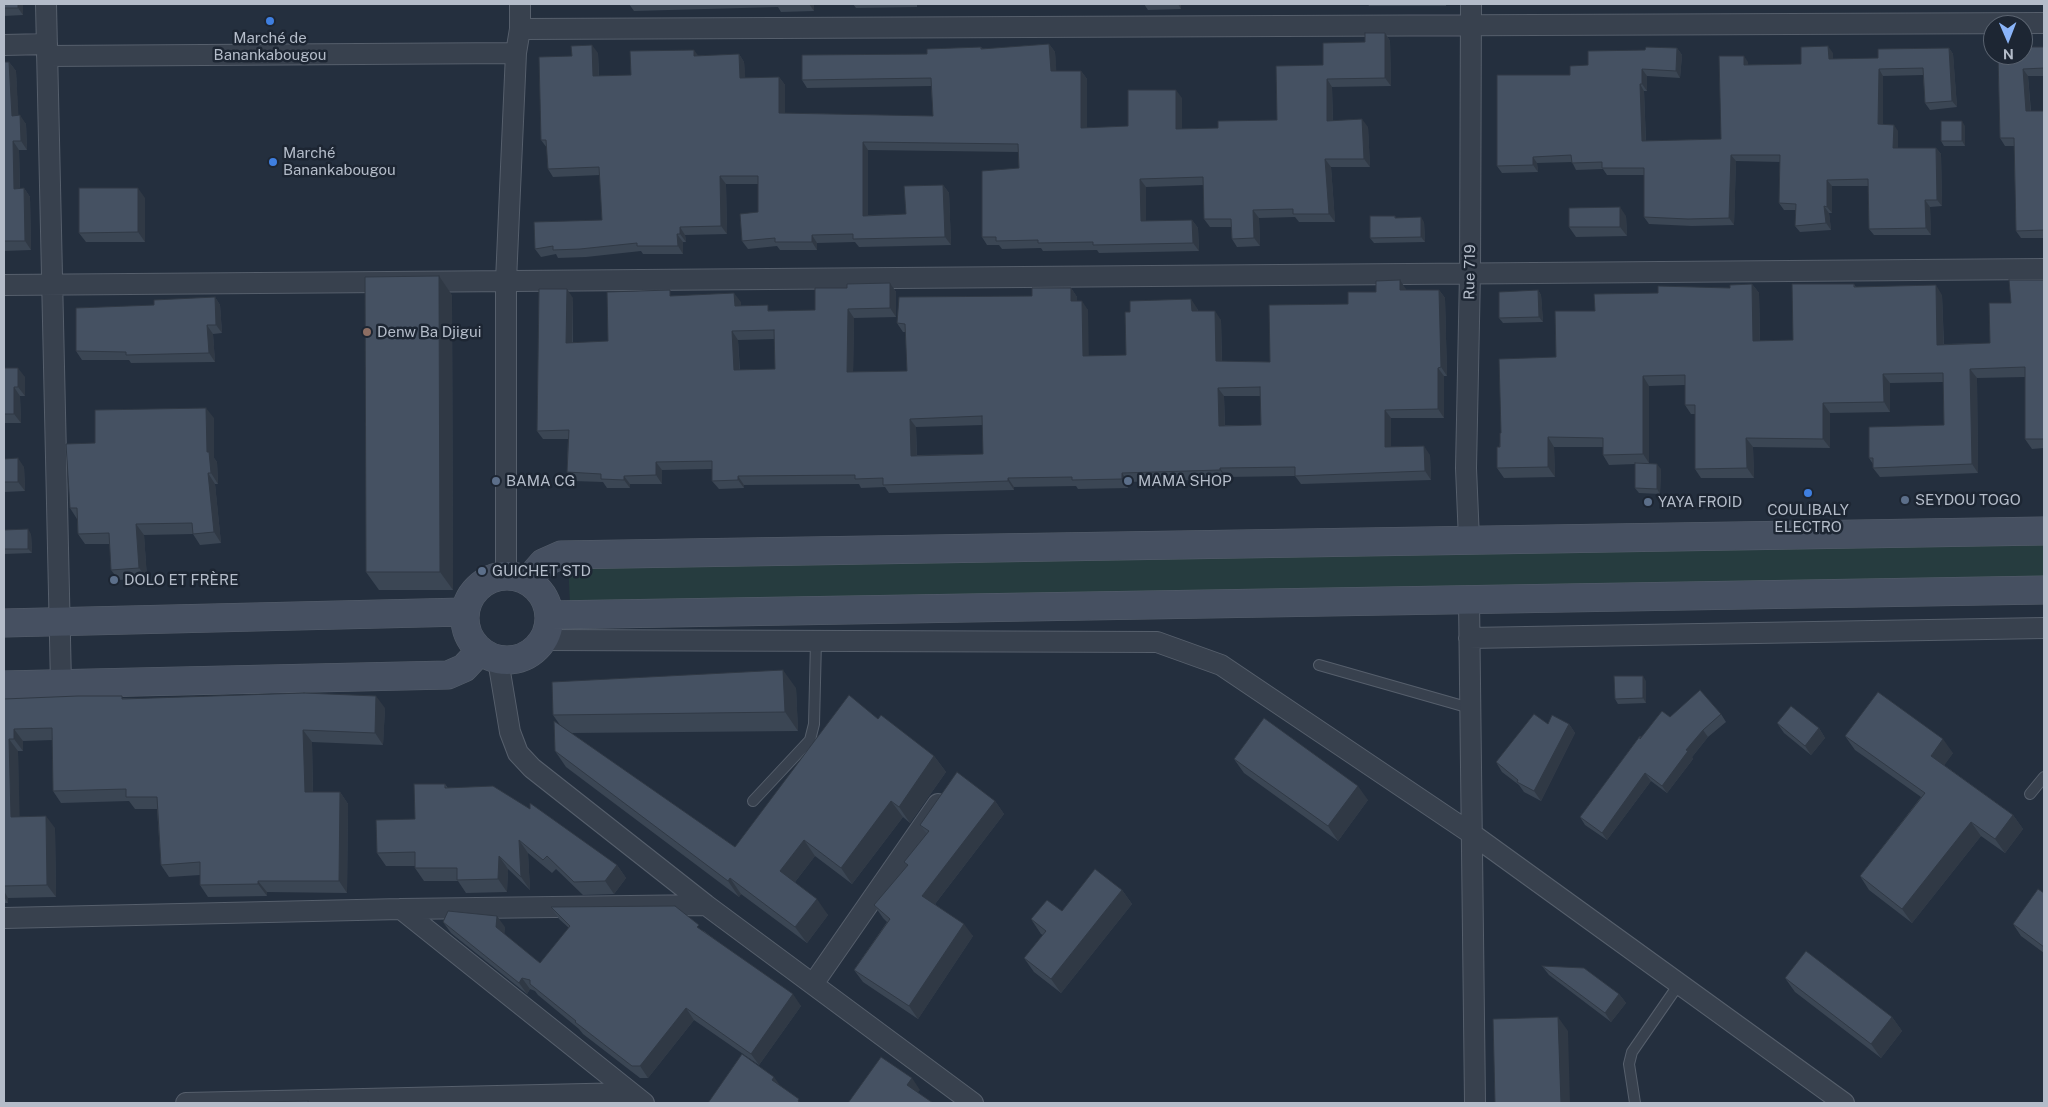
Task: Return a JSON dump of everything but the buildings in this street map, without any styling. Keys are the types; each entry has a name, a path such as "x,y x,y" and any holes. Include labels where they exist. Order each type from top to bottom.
{"main road":[{"path":"489,655 467,634 464,612 472,592 490,578 517,578 561,555 2044,531"},
{"path":"4,685 448,675 489,655 524,657 547,628 544,595 517,578"},
{"path":"547,628 1469,599 2044,590"},
{"path":"4,623 464,612"}],"street":[{"path":"46,4 61,684"},
{"path":"517,578 506,280 516,52 520,29 520,4"},
{"name":"Rue 719","path":"1469,540 1466,468 1470,273 1471,4"},
{"path":"520,29 2044,23"},
{"path":"4,44 47,50 516,52"},
{"path":"4,285 2044,269"},
{"path":"1469,599 1475,1103"},
{"path":"547,628 816,641 1157,642 1221,665 1472,834 1844,1103"},
{"path":"1469,638 2044,628"},
{"path":"489,655 510,732 518,753 532,768 706,905 973,1103"},
{"path":"813,984 950,786"},
{"path":"4,918 401,909 706,905"},
{"path":"401,909 637,1098"},
{"path":"186,1103 637,1098"}],"lane":[{"path":"753,801 810,740 814,724 816,641"},
{"path":"1319,665 1470,708"},
{"path":"2030,794 2044,776"},
{"path":"1636,1103 1629,1064 1632,1052 1679,984"}],"green space":[{"path":"2044,541 2044,580 570,605 568,562"}],"place":[{"name":"Marché de Banankabougou","path":"270,21"},
{"name":"Marché Banankabougou","path":"273,162"},
{"name":"Denw Ba Djigui","path":"367,332"},
{"name":"BAMA CG","path":"496,481"},
{"name":"MAMA SHOP","path":"1128,481"},
{"name":"COULIBALY ELECTRO","path":"1808,493"},
{"name":"SEYDOU TOGO","path":"1905,500"},
{"name":"YAYA FROID","path":"1648,502"},
{"name":"GUICHET STD","path":"482,571"},
{"name":"DOLO ET FRÈRE","path":"114,580"}]}
